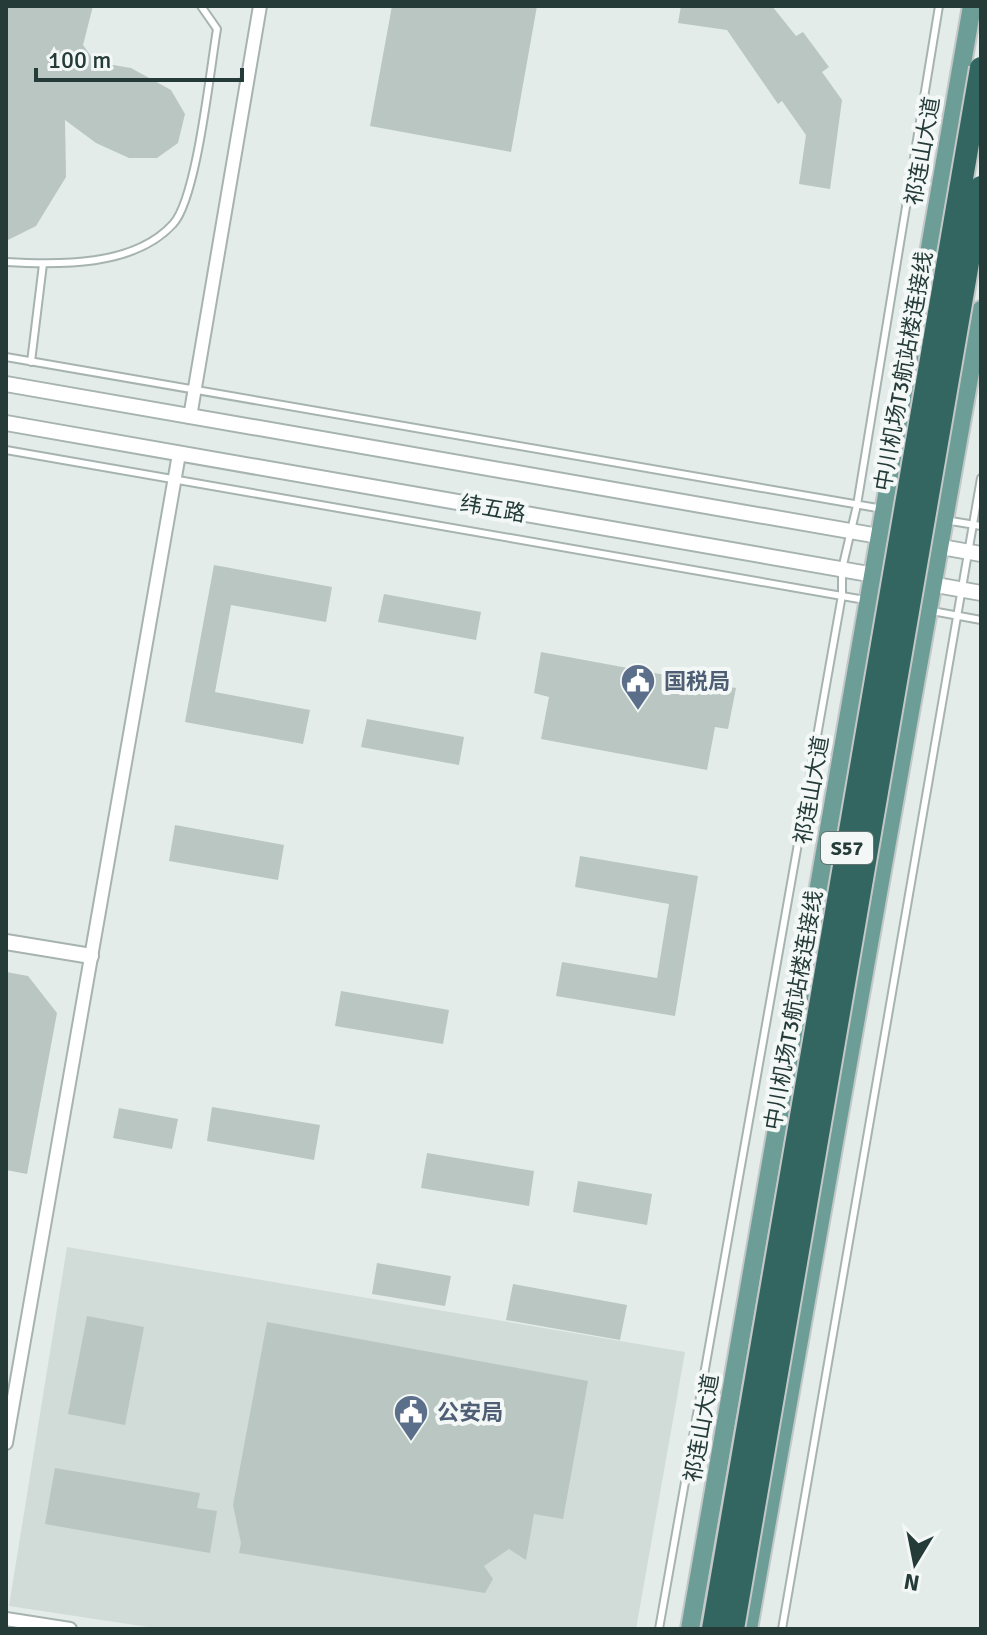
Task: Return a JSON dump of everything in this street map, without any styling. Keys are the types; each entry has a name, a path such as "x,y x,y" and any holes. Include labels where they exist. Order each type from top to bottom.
{"highway":[{"name":"中川机场T3航站楼连接线","path":"713,1629 981,68"},
{"name":"中川机场T3航站楼连接线","path":"733,1629 981,187"}],"main road":[{"name":"祁连山大道","path":"690,1629 885,509 969,6"},
{"path":"748,1629 981,310"}],"street":[{"path":"190,417 260,6"},
{"name":"纬五路","path":"6,384 975,552"},
{"name":"纬五路","path":"6,423 981,593"},
{"path":"6,1443 179,454"},
{"path":"6,942 91,956"},
{"path":"6,1619 70,1629"}],"lane":[{"path":"6,262 93,262 156,240 176,222 189,190 217,29 201,6"},
{"path":"659,1629 842,595 842,569 857,505 939,6"},
{"path":"31,362 43,264"},
{"path":"6,357 977,526"},
{"path":"6,450 981,620"},
{"path":"782,1629 957,615 975,552 981,478"}],"shaded area":[{"path":"67,1247 685,1352 636,1629 161,1629 9,1606"}],"building":[{"path":"6,6 93,6 83,45 95,62 131,68 171,90 185,114 178,143 157,158 129,158 96,143 65,120 66,177 36,226 6,241"},
{"path":"392,6 537,6 511,152 370,126"},
{"path":"681,6 772,6 796,36 803,32 829,67 822,72 842,100 830,189 799,184 806,135 782,101 778,104 727,30 678,23"},
{"path":"214,565 332,587 326,622 231,605 215,692 310,710 303,744 185,722"},
{"path":"384,594 481,612 476,640 378,622"},
{"name":"国税局","path":"541,652 736,688 728,729 715,727 707,770 541,739 549,697 534,693"},
{"path":"367,719 464,737 459,765 361,747"},
{"path":"175,825 284,845 278,880 169,861"},
{"path":"580,856 698,876 675,1016 556,996 562,962 657,978 669,904 575,887"},
{"path":"6,972 28,976 57,1013 27,1174 6,1170"},
{"path":"341,991 449,1010 443,1044 335,1026"},
{"path":"212,1107 320,1125 314,1160 207,1141"},
{"path":"119,1108 178,1119 172,1149 113,1138"},
{"path":"427,1153 534,1171 529,1206 421,1188"},
{"path":"578,1181 652,1194 647,1225 573,1212"},
{"path":"377,1263 451,1276 445,1306 372,1294"},
{"path":"513,1284 627,1305 620,1340 506,1320"},
{"path":"87,1316 144,1327 125,1425 68,1414"},
{"name":"公安局","path":"267,1322 588,1381 563,1519 534,1514 526,1560 509,1549 484,1566 493,1579 485,1593 239,1553 241,1543 233,1505"},
{"path":"55,1468 200,1493 197,1508 217,1511 210,1553 45,1524"}],"place":[{"name":"国税局","path":"638,712"},
{"name":"公安局","path":"411,1443"}]}
